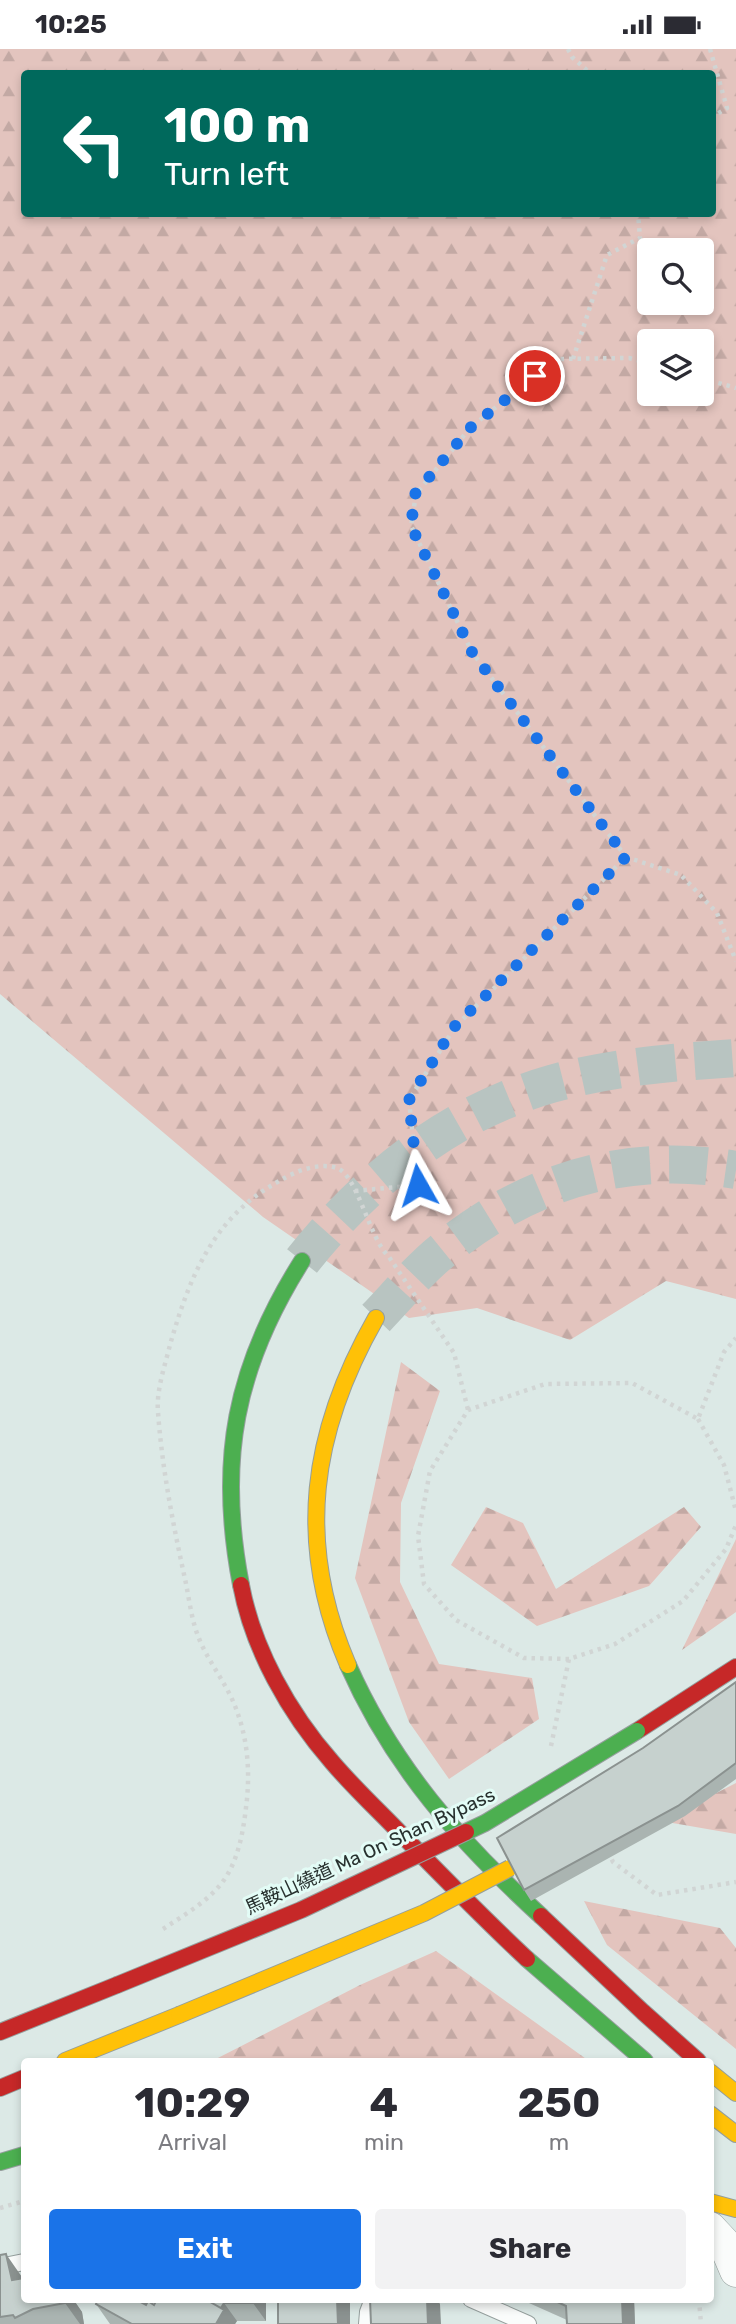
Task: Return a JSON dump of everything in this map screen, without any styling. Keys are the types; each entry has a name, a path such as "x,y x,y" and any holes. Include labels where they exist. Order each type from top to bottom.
{"main road":[{"path":"302,1261 281,1295 259,1340 242,1394 231,1448 229,1503 233,1552 243,1601 260,1647 294,1712 348,1780 496,1930 641,2058"},
{"path":"376,1318 357,1348 333,1404 325,1436 318,1486 320,1569 326,1599 344,1653 394,1751 421,1791 457,1835 612,1985 695,2058"},
{"name":"馬鞍山繞道 Ma On Shan Bypass","path":"0,2032 301,1910 485,1823 736,1667"},
{"path":"72,2058 424,1913 510,1868"},
{"path":"714,2075 736,2093"},
{"path":"0,2088 21,2079"},
{"path":"714,2117 736,2134"},
{"path":"0,2162 21,2156"},
{"path":"714,2203 736,2209"}],"street":[{"path":"714,2232 724,2243 736,2270"}],"lane":[{"path":"0,2267 21,2263"},
{"path":"367,2324 371,2303"},
{"path":"480,2303 528,2324"}],"path":[{"path":"568,49 572,57 587,70"},
{"path":"710,49 727,108 716,115"},
{"path":"573,359 607,255 640,238 638,217"},
{"path":"637,360 556,359 470,428 415,494 411,526 472,652 626,857 681,875 717,913 736,961"},
{"path":"714,382 736,388"},
{"path":"355,1191 418,1185 409,1100 454,1027 626,857"},
{"path":"698,1419 724,1352 736,1338"},
{"path":"736,1511 724,1465 698,1419 632,1383 545,1384 468,1410 430,1471 418,1536 424,1584 456,1620 524,1658 569,1660 615,1644 683,1601 726,1549 736,1525"},
{"path":"551,1747 569,1660"},
{"path":"607,1850 613,1862 657,1895 736,1882"},
{"path":"0,2208 21,2202"},
{"path":"699,2303 701,2324"}],"green space":[{"path":"0,49 736,49 736,1299 666,1281 570,1340 477,1308 409,1318 263,1217 0,994"},
{"path":"401,1362 440,1391 401,1503 400,1582 439,1664 532,1678 539,1719 449,1779 409,1722 355,1578"},
{"path":"486,1507 523,1523 556,1589 684,1507 701,1527 649,1586 537,1626 451,1565"},
{"path":"736,1539 736,1612 682,1650"},
{"path":"736,1783 736,1834 661,1821"},
{"path":"584,1901 720,1928 736,1948 736,2049 607,1945"},
{"path":"436,1951 585,2058 218,2058 360,1985"}],"building":[{"path":"736,1682 736,1763 678,1806 524,1890 497,1838 643,1748"},
{"path":"6,2254 12,2280 21,2278 21,2303 65,2303 33,2309 15,2318 13,2315 0,2317 0,2255"},
{"path":"212,2303 224,2310 216,2324 132,2324 96,2304"},
{"path":"278,2303 337,2303 338,2324 278,2324"},
{"path":"370,2303 427,2303 428,2324 371,2324"},
{"path":"560,2303 622,2303 623,2324 567,2324 566,2306"}],"tunnel":[{"path":"302,1261 327,1231 383,1177 445,1131 479,1112 551,1084 596,1073 736,1058"},
{"path":"376,1318 419,1272 447,1247 479,1223 548,1188 583,1176 658,1165 696,1165 736,1170"}],"traffic: fast":[{"path":"241,1585 231,1497 237,1416 261,1339 279,1300 302,1261"},
{"path":"348,1665 366,1702 407,1770 456,1831 541,1916"},
{"path":"466,1832 637,1731"},
{"path":"527,1959 642,2058"},
{"path":"0,2162 21,2156"}],"traffic: slow":[{"path":"348,1665 331,1619 321,1575 316,1531 318,1488 325,1445 337,1403 376,1318"},
{"path":"179,2015 424,1913 510,1868"},
{"path":"72,2058 179,2015"},
{"path":"714,2075 736,2093"},
{"path":"714,2117 736,2134"},
{"path":"714,2203 736,2209"}],"traffic: jam":[{"path":"241,1585 254,1633 264,1656 287,1701 316,1743 340,1772 527,1959"},
{"path":"637,1731 736,1667"},
{"path":"117,1985 301,1910 466,1832"},
{"path":"541,1916 695,2058"},
{"path":"0,2032 117,1985"},
{"path":"0,2088 21,2079"}],"route":[{"path":"418,1185 409,1100 454,1027 626,857 472,652 411,526 415,494 470,428 535,376"}]}
